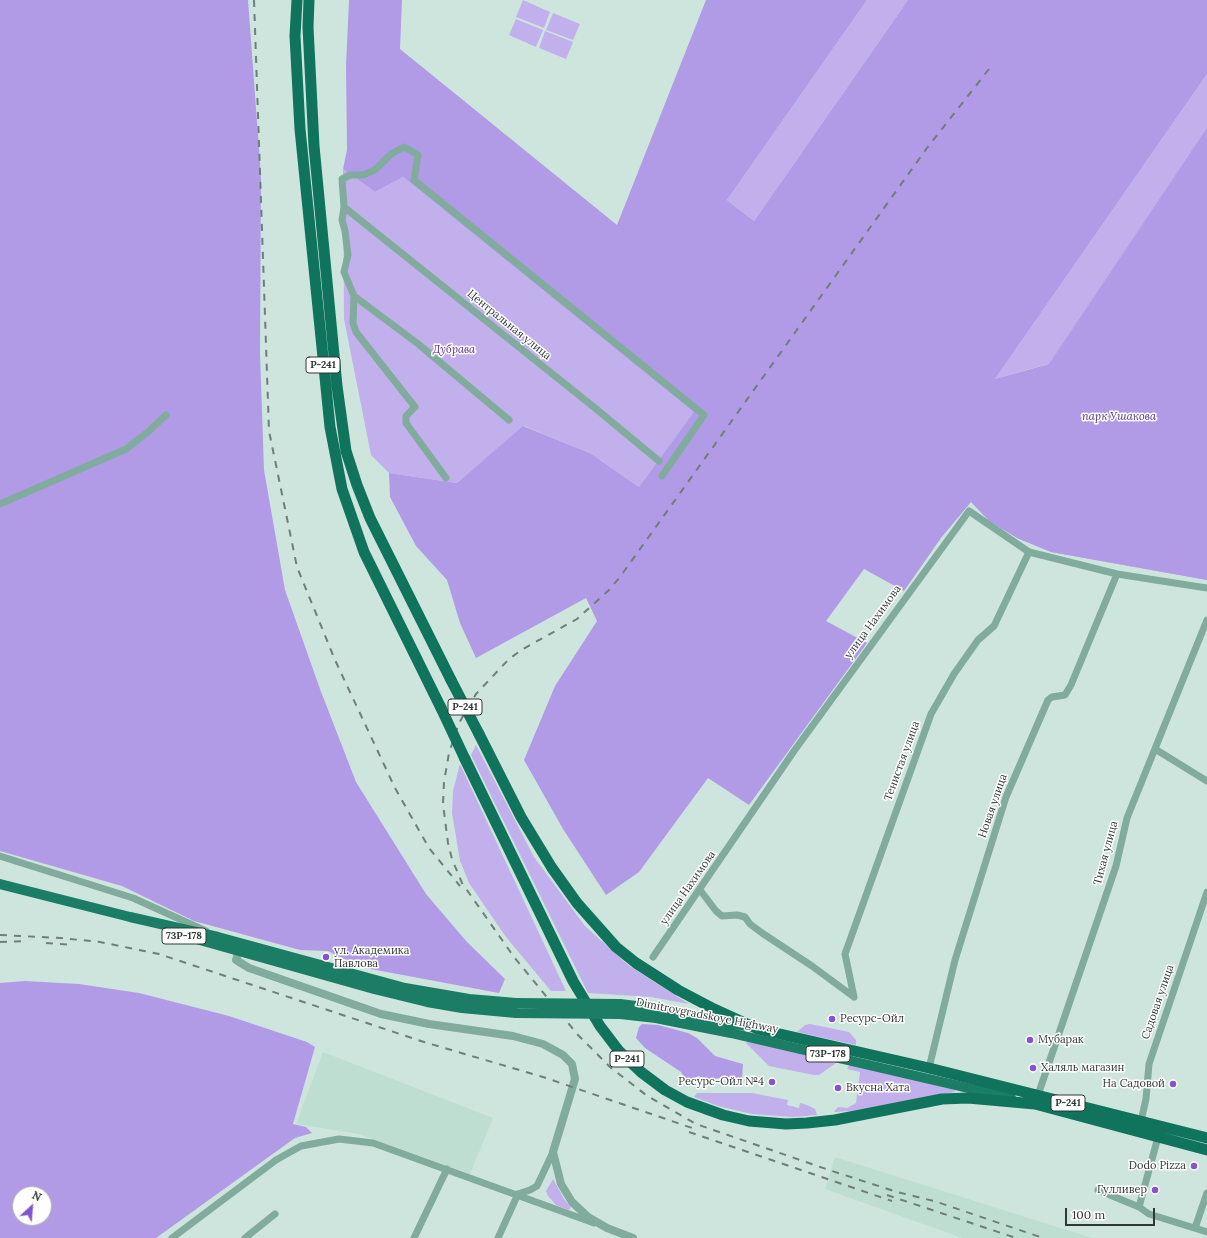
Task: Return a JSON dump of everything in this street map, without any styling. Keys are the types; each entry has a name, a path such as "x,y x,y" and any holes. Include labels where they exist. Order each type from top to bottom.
{"highway":[{"name":"Р-241","path":"297,0 295,36 301,137 330,427 342,489 364,552 573,981 600,1026 619,1051 641,1072 665,1090 687,1102 723,1115 750,1121 807,1124 942,1099 968,1098 1036,1100"},
{"name":"Р-241","path":"309,0 308,27 314,146 337,386 346,451 370,518 521,817 552,868 577,903 597,928 636,963 678,990 714,1009 758,1029"},
{"name":"Dimitrovgradskoye Highway","path":"758,1029 930,1068 1158,1137 1207,1150"},
{"name":"Dimitrovgradskoye Highway","path":"1036,1100 1141,1121 1207,1138"}],"main road":[{"name":"Dimitrovgradskoye Highway","path":"0,884 154,923 218,937 240,948"},
{"name":"Dimitrovgradskoye Highway","path":"130,917 427,1002 462,1008 660,1009 758,1029"},
{"name":"Dimitrovgradskoye Highway","path":"620,1009 1036,1100"}],"street":[{"path":"446,478 406,423 406,416 415,407 356,332 353,324 354,296 344,272 348,254 346,231 342,220 344,207 342,179 350,175 363,175 375,170 391,154 404,147 418,155 414,180 704,415 662,476"},
{"name":"Центральная улица","path":"344,207 659,461"},
{"path":"354,296 417,344 509,420"},
{"path":"0,504 126,449 148,432 166,415"},
{"name":"улица Нахимова","path":"653,957 794,751 969,511 1029,552 1117,574 1207,588"},
{"name":"Тенистая улица","path":"700,890 716,911 722,916 737,915 745,917 750,924 762,933 812,966 854,997 845,954 931,714 954,674 978,640 994,626 1029,552"},
{"name":"Новая улица","path":"930,1068 955,960 1006,797 1048,700 1065,695 1071,685 1117,574"},
{"name":"Тихая улица","path":"1036,1100 1116,866 1127,818 1207,620"},
{"path":"1155,749 1207,781"},
{"path":"0,856 133,898 218,937"},
{"name":"Садовая улица","path":"1141,1121 1146,1098 1148,1064 1207,892"},
{"path":"154,923 162,920 164,911"},
{"path":"240,948 236,960 249,968 381,1014 429,1024 513,1036 543,1044 558,1052 572,1064 576,1079 553,1152 537,1186 518,1194 498,1238"},
{"path":"1139,1207 1158,1137"},
{"path":"172,1238 276,1160 301,1146 329,1140 361,1140 518,1194 633,1238"},
{"path":"553,1152 559,1178 572,1202 588,1217 607,1228"},
{"path":"414,1238 448,1169"},
{"path":"1098,1190 1139,1207 1149,1214 1207,1232"},
{"path":"1195,1228 1207,1193"},
{"path":"245,1238 275,1214"}],"shaded area":[{"path":"323,1052 493,1118 470,1174 359,1134 296,1124"},
{"path":"835,1157 1092,1238 962,1238 825,1189"}],"green space":[{"path":"0,0 248,0 261,176 260,353 264,470 285,590 320,689 356,782 426,894 467,942 505,979 499,993 360,967 328,951 300,950 194,921 122,886 0,851"},
{"path":"349,0 402,0 400,49 617,225 706,0 867,0 727,200 754,221 908,0 1207,0 1207,74 995,379 1049,364 1207,128 1207,580 1051,552 1017,538 989,521 971,502 941,538 904,591 864,569 826,621 867,643 749,805 708,778 639,872 606,895 563,829 524,760 555,686 597,621 586,598 476,658 460,623 447,580 416,546 390,497 389,473 457,483 523,426 590,453 639,487 694,412 403,177 375,192 343,169 347,150 346,66"},
{"path":"523,0 550,12 544,28 516,17"},
{"path":"867,0 908,0 754,221 727,200"},
{"path":"553,13 580,24 573,40 546,30"},
{"path":"516,19 543,30 536,47 509,35"},
{"path":"545,31 573,42 566,59 539,48"},
{"name":"парк Ушакова","path":"1207,74 1207,580 1051,552 1017,538 1048,364 995,379"},
{"name":"Дубрава","path":"343,169 375,192 403,177 695,412 639,487 590,453 524,426 457,483 389,473 371,455 344,319"},
{"path":"476,745 534,857 585,926 628,965 689,1004 651,997 588,993 471,755"},
{"path":"460,764 566,991 551,991 506,937 469,883 460,861 452,813 453,791"},
{"path":"25,981 79,984 139,993 229,1016 307,1042 315,1047 293,1124 306,1127 312,1133 295,1138 156,1238 0,1238 0,983"},
{"path":"642,1024 658,1025 688,1033 697,1038 715,1056 743,1064 742,1078 736,1080 720,1078 710,1080 698,1076 690,1082 687,1081 681,1072 645,1048 636,1038 639,1027"},
{"path":"810,1024 849,1032 856,1040 856,1045 797,1032 805,1025"},
{"path":"750,1041 836,1061 836,1063 819,1075 769,1066 746,1043"},
{"path":"850,1064 955,1090 955,1092 851,1111 834,1112 838,1107 847,1108 856,1103 860,1072 847,1069"},
{"path":"697,1093 752,1093 788,1100 787,1105 799,1108 800,1103 807,1105 815,1109 817,1115 793,1117 752,1114 718,1106 694,1097"},
{"path":"553,1179 564,1199 571,1207 569,1210 556,1205 548,1196 546,1191"}],"railway":[{"path":"254,0 269,431 297,567 335,660 395,788 429,848 460,886"},
{"path":"989,69 927,148 620,577 609,590 577,619 523,649 509,659 476,694 459,723 449,753 444,782 443,804 448,843 452,859 462,883 514,957 578,1035 610,1067 646,1095 696,1124 829,1170 897,1192 934,1201 1043,1238"},
{"path":"0,935 61,938 100,942 159,954 424,1042 543,1077 698,1130"},
{"path":"0,942 26,941"},
{"path":"46,943 74,945"},
{"path":"689,1132 892,1201"},
{"path":"887,1195 1016,1238"}],"place":[{"name":"ул. Академика Павлова","path":"326,957"},
{"name":"Ресурс-Ойл","path":"832,1019"},
{"name":"Мубарак","path":"1030,1040"},
{"name":"Халяль магазин","path":"1033,1068"},
{"name":"Ресурс-Ойл №4","path":"772,1082"},
{"name":"На Садовой","path":"1173,1084"},
{"name":"Вкусна Хата","path":"838,1088"},
{"name":"Dodo Pizza","path":"1194,1166"},
{"name":"Гулливер","path":"1155,1190"}]}
